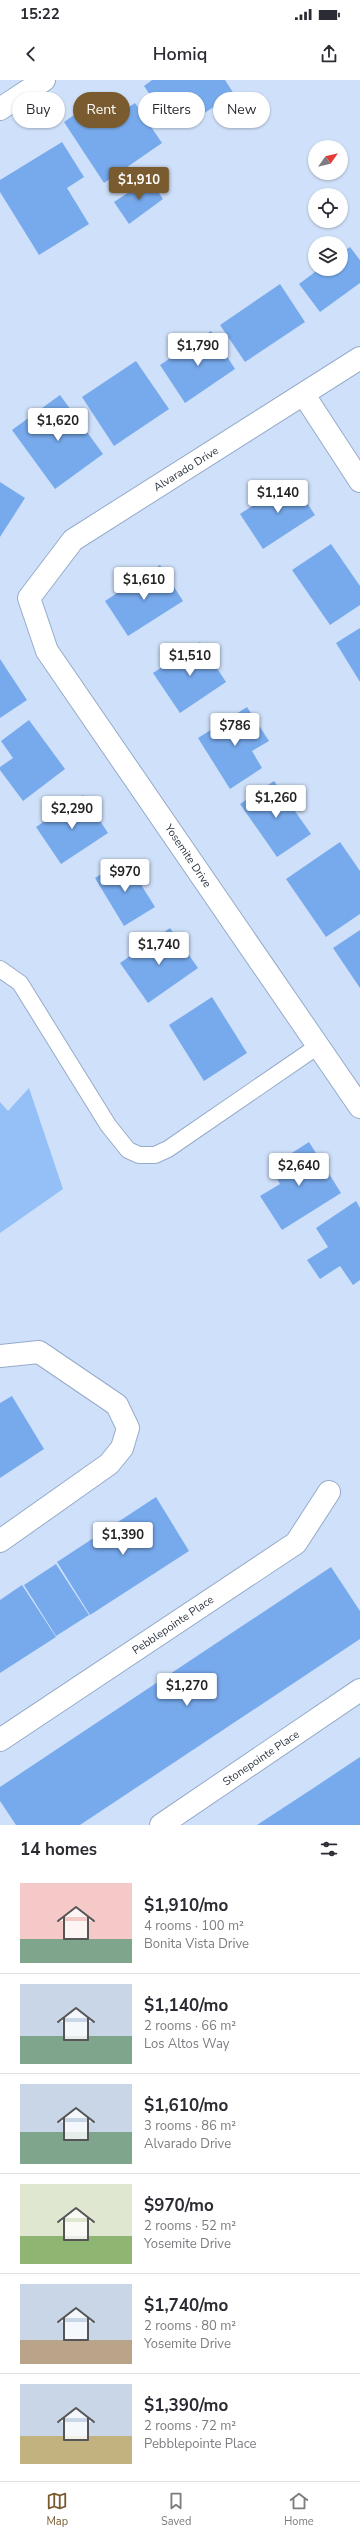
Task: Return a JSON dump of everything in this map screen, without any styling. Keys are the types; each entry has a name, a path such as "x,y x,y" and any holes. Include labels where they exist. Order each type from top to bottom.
{"street":[{"path":"0,109 44,80"},
{"name":"Alvarado Drive","path":"29,598 73,540 304,395 360,358"},
{"path":"304,395 360,481"},
{"name":"Yosemite Drive","path":"29,598 48,651 360,1107"},
{"path":"0,1356 39,1352 117,1405 128,1428 122,1448 109,1464 0,1541"},
{"name":"Pebblepointe Place","path":"0,1740 296,1543 329,1492"},
{"name":"Stonepointe Place","path":"162,1825 360,1690"}],"lane":[{"path":"0,969 20,983 108,1125 128,1150 139,1155 155,1155 168,1149 318,1046"}],"shaded area":[{"path":"29,1088 63,1189 0,1233 0,1102 8,1111"}],"building":[{"path":"152,80 225,80 233,92 213,92 213,107 205,113 205,92 148,92 144,86"},
{"path":"135,103 138,107 138,128 152,128 162,143 104,183 65,121 73,116 73,128 130,128 130,106"},
{"path":"62,142 84,177 67,188 89,224 39,255 0,192 0,180"},
{"path":"149,179 163,199 129,224 114,202"},
{"path":"350,247 360,260 360,283 320,312 299,284 310,276 348,276 348,248"},
{"path":"280,284 305,322 245,362 220,325"},
{"path":"211,331 235,369 185,403 160,365"},
{"path":"136,361 169,409 114,446 82,397"},
{"path":"60,395 103,454 55,489 12,430"},
{"path":"292,480 315,515 263,549 240,514"},
{"path":"0,482 25,498 0,537"},
{"path":"331,544 360,586 360,605 330,625 292,570"},
{"path":"160,565 183,601 128,636 105,601"},
{"path":"360,628 360,682 336,643"},
{"path":"200,642 226,682 180,713 153,673"},
{"path":"0,659 27,700 0,718"},
{"path":"247,707 269,741 252,751 262,768 230,789 198,738"},
{"path":"29,720 65,769 23,801 0,770 0,767 13,758 1,741"},
{"path":"274,781 311,834 277,857 240,804"},
{"path":"83,795 108,833 61,864 36,827"},
{"path":"340,842 360,871 360,914 326,937 286,879"},
{"path":"125,859 155,907 124,926 95,878"},
{"path":"170,928 198,968 148,1003 120,963"},
{"path":"360,930 360,988 333,948"},
{"path":"212,997 247,1053 204,1081 169,1025"},
{"path":"309,1142 341,1193 282,1230 260,1196 280,1184 270,1167"},
{"path":"356,1201 360,1208 360,1280 353,1285 340,1266 320,1279 307,1260 328,1247 316,1228"},
{"path":"12,1396 44,1449 0,1478 0,1403"},
{"path":"156,1497 189,1551 90,1615 57,1562"},
{"path":"56,1564 89,1615 56,1636 24,1585"},
{"path":"331,1567 360,1611 360,1639 80,1825 16,1825 0,1801 0,1787"},
{"path":"22,1585 56,1637 0,1673 0,1600"},
{"path":"360,1757 360,1825 257,1825 315,1787"}]}
